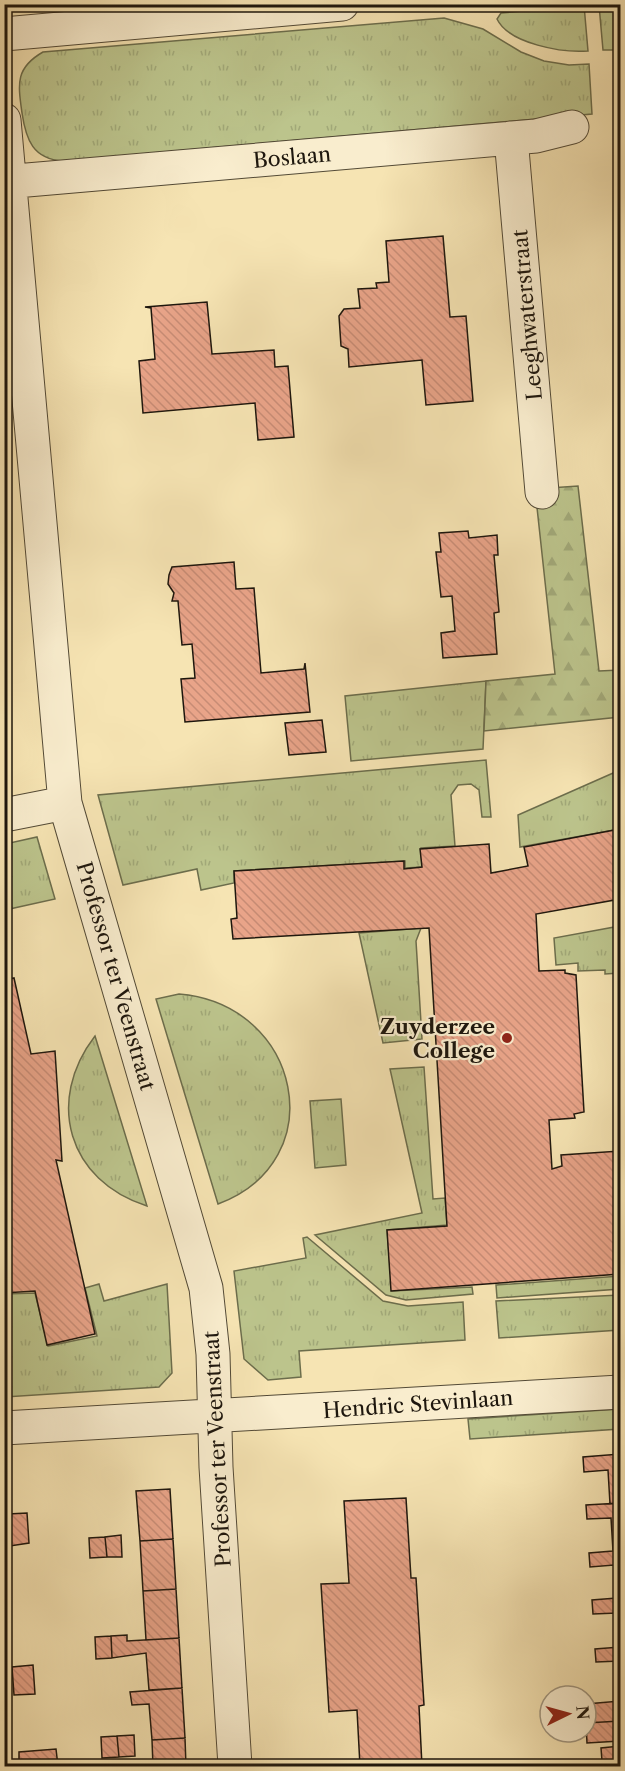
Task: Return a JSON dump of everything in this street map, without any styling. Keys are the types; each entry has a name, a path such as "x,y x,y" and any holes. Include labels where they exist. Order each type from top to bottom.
{"street":[{"path":"4,34 342,4"},
{"path":"4,120 8,182"},
{"name":"Boslaan","path":"8,182 536,136 572,127"},
{"name":"Leeghwaterstraat","path":"511,138 542,492"},
{"name":"Professor ter Veenstraat","path":"8,182 65,803 202,1266 209,1311 236,1767"},
{"path":"12,814 65,803"},
{"name":"Hendric Stevinlaan","path":"4,1428 621,1392"}],"green space":[{"path":"584,5 588,51 551,48 524,41 503,28 497,19 501,13"},
{"path":"599,5 620,5 620,50 603,50"},
{"path":"444,18 483,29 521,52 544,61 569,65 589,64 592,114 63,161 38,152 26,132 22,113 20,78 27,64 43,52"},
{"path":"578,486 599,671 620,670 620,717 484,731 486,681 555,674 535,489"},
{"path":"486,681 483,749 351,761 345,696"},
{"path":"486,760 491,817 482,817 479,790 471,784 458,785 451,795 455,846 421,848 422,867 405,868 405,861 234,871 234,883 201,890 197,869 123,885 98,795"},
{"path":"620,770 620,829 520,847 518,815"},
{"path":"37,837 55,899 5,910 5,844"},
{"path":"620,926 620,973 605,974 605,970 578,971 578,963 556,965 554,938"},
{"path":"421,928 416,941 422,1039 383,1043 359,933"},
{"path":"179,994 220,1004 253,1025 276,1054 288,1087 289,1121 278,1154 255,1183 218,1204 156,999"},
{"path":"95,1036 147,1206 120,1194 99,1178 83,1158 73,1136 69,1112 71,1086 80,1061"},
{"path":"424,1067 433,1199 445,1198 447,1225 387,1230 392,1291 472,1287 473,1294 406,1300 386,1295 315,1235 422,1213 390,1069"},
{"path":"341,1099 346,1165 315,1168 310,1101"},
{"path":"307,1237 383,1301 408,1306 463,1302 465,1340 299,1351 301,1377 268,1380 244,1359 234,1271 306,1258 303,1238"},
{"path":"620,1276 620,1289 497,1298 496,1285"},
{"path":"99,1284 104,1301 167,1284 172,1373 159,1387 5,1397 5,1294 35,1293 48,1346 97,1336 85,1288"},
{"path":"620,1295 620,1330 499,1338 496,1301"},
{"path":"620,1409 620,1429 470,1439 468,1419"}],"building":[{"path":"443,236 450,317 466,316 473,401 426,405 422,360 349,367 348,349 341,346 339,316 344,309 360,308 358,289 377,288 376,283 389,282 386,241"},
{"path":"207,302 212,354 274,350 275,367 288,366 294,437 258,440 255,403 143,413 139,361 155,359 151,308 145,307"},
{"path":"468,531 469,538 497,535 498,555 494,555 499,612 494,613 497,654 443,658 441,633 455,631 452,596 441,597 436,552 441,552 439,533"},
{"path":"234,562 236,589 254,588 261,673 304,669 305,663 310,712 185,722 181,679 195,678 192,644 182,645 178,601 172,601 174,593 168,584 169,575 172,567"},
{"path":"322,720 326,752 289,755 285,723"},
{"path":"620,829 620,899 536,914 539,971 565,970 565,973 576,975 584,1112 574,1114 575,1118 549,1120 552,1169 562,1166 561,1155 620,1151 620,1274 391,1291 387,1230 447,1226 429,928 233,939 231,919 237,918 234,871 404,861 404,869 422,867 420,849 489,844 491,873 528,866 524,847"},
{"path":"14,978 31,1054 55,1051 62,1161 56,1160 95,1334 47,1345 35,1291 4,1293 4,980"},
{"path":"620,1454 620,1503 610,1504 608,1470 584,1472 583,1457"},
{"path":"170,1489 173,1539 140,1541 136,1491"},
{"path":"406,1498 411,1578 416,1578 424,1705 419,1706 422,1766 360,1766 357,1710 329,1712 321,1584 349,1583 344,1501"},
{"path":"620,1503 620,1551 613,1551 611,1518 587,1519 586,1505"},
{"path":"27,1513 29,1543 10,1546 8,1514"},
{"path":"121,1535 122,1557 107,1557 105,1537"},
{"path":"105,1537 107,1557 90,1558 89,1538"},
{"path":"173,1539 176,1589 143,1591 140,1541"},
{"path":"620,1551 620,1598 617,1598 614,1565 590,1567 589,1553"},
{"path":"176,1589 179,1638 146,1640 143,1591"},
{"path":"620,1598 620,1647 617,1613 593,1614 592,1600"},
{"path":"127,1635 127,1641 179,1638 182,1688 149,1690 146,1653 112,1658 111,1636"},
{"path":"111,1636 112,1658 96,1659 95,1637"},
{"path":"620,1647 620,1661 596,1662 595,1649"},
{"path":"33,1665 35,1694 14,1695 12,1667"},
{"path":"182,1688 185,1738 152,1740 149,1704 132,1705 130,1692"},
{"path":"620,1701 620,1721 598,1722 598,1703"},
{"path":"620,1721 620,1741 598,1742 598,1722"},
{"path":"134,1735 135,1756 119,1757 117,1736"},
{"path":"117,1736 119,1757 102,1758 101,1737"},
{"path":"185,1738 186,1766 153,1766 152,1740"},
{"path":"620,1746 620,1760 602,1761 601,1748"},
{"path":"56,1749 58,1766 19,1766 19,1752"}],"place":[{"name":"Zuyderzee College","path":"507,1038"}]}
